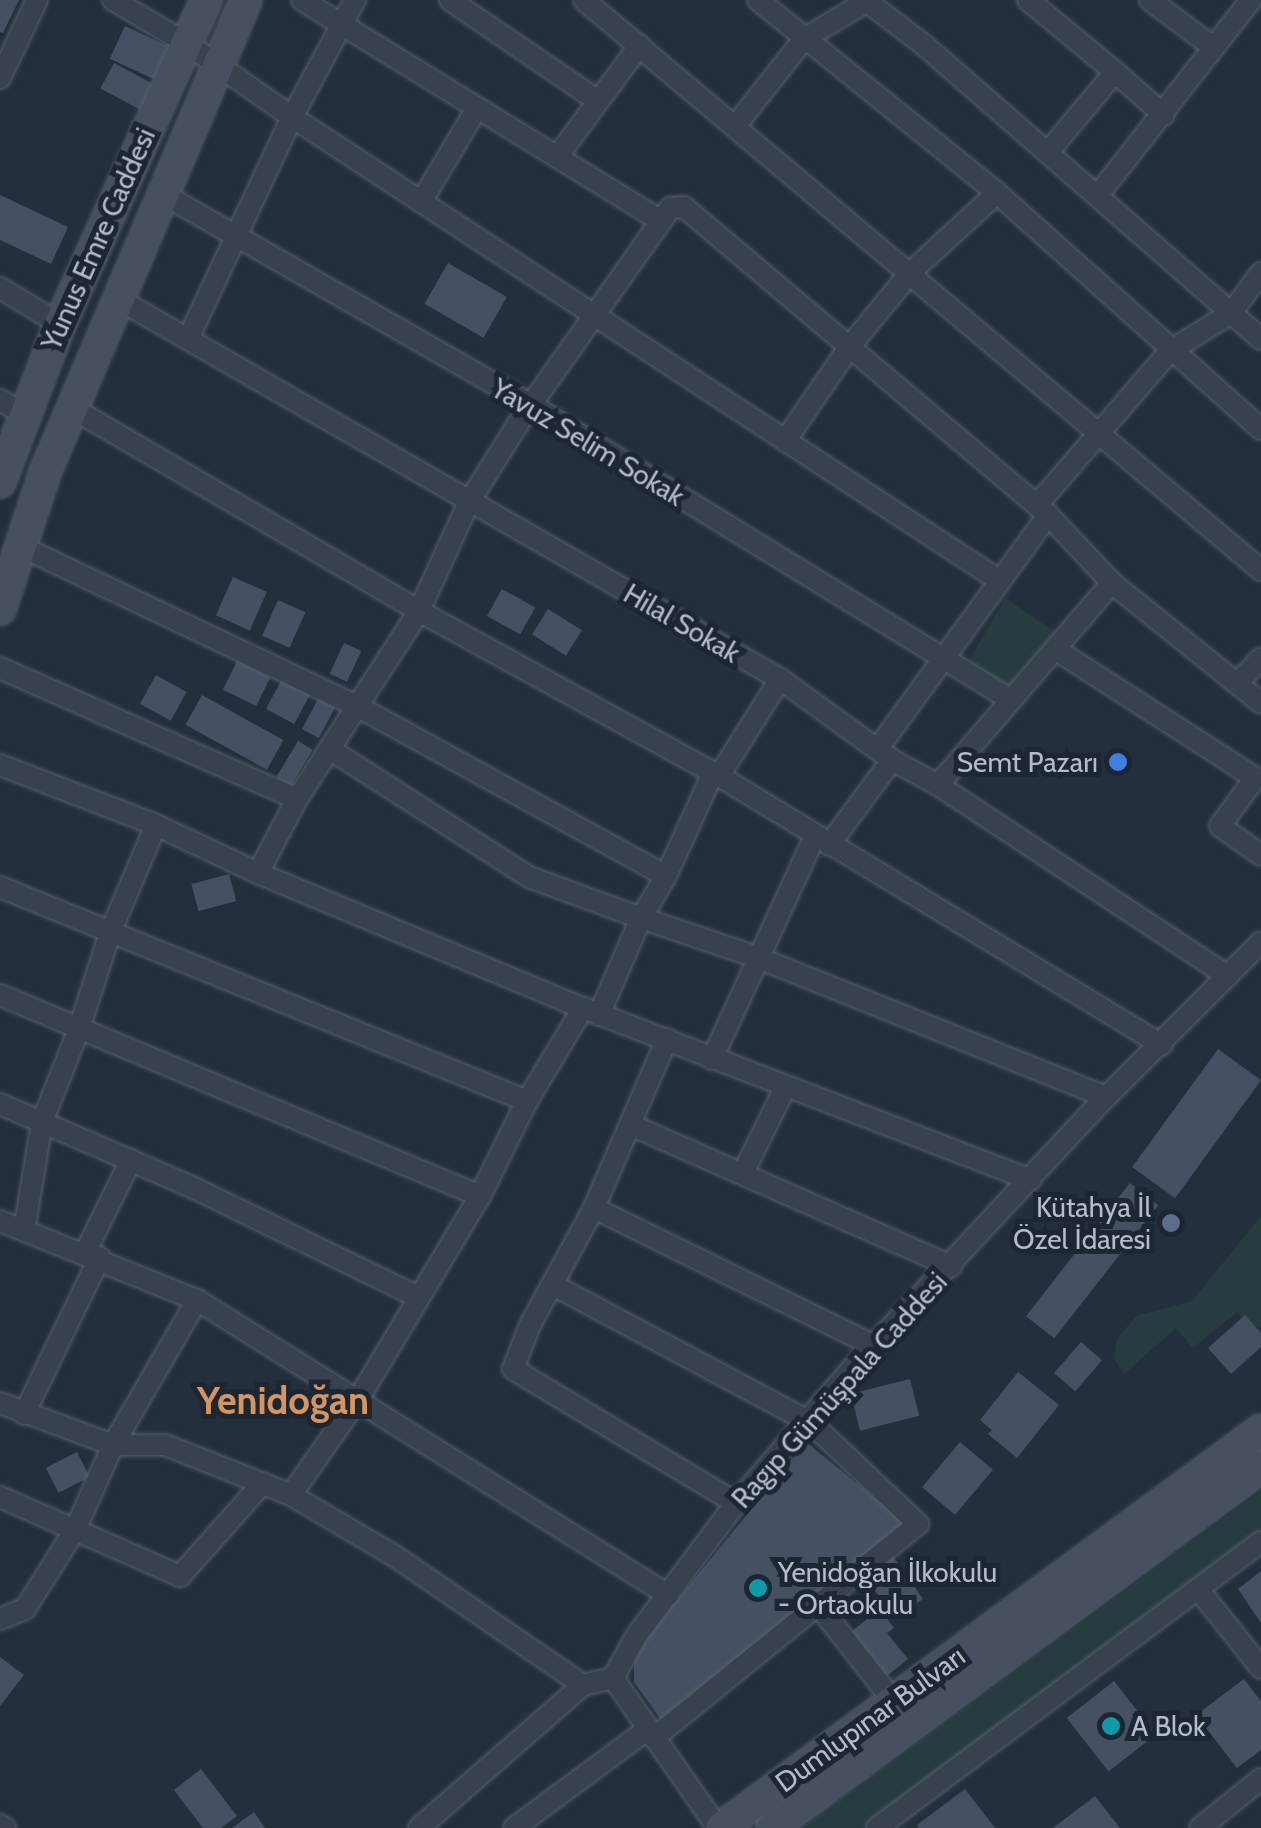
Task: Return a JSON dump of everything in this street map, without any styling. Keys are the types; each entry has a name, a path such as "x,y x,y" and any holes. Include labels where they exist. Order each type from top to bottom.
{"main road":[{"name":"Yunus Emre Caddesi","path":"0,482 12,407 60,324 206,0"},
{"path":"0,608 24,548 46,470 246,0"},
{"name":"Dumlupınar Bulvarı","path":"720,1828 1261,1430"},
{"name":"Dumlupınar Bulvarı","path":"772,1828 1261,1466"}],"street":[{"path":"0,78 37,0"},
{"path":"113,0 186,42 216,67 1000,581"},
{"path":"302,0 661,221"},
{"path":"188,339 240,236 292,117 355,0"},
{"path":"450,0 598,101"},
{"path":"584,0 912,272 1261,570"},
{"path":"758,0 997,193 1261,428"},
{"path":"1028,0 1164,115"},
{"path":"1150,0 1213,47"},
{"path":"1098,194 1251,0"},
{"path":"736,125 804,39 867,1 1098,194 1261,338"},
{"path":"557,157 640,45"},
{"path":"1048,152 1114,72"},
{"path":"421,202 477,108"},
{"name":"Yavuz Selim Sokak","path":"161,193 531,405 1010,700"},
{"path":"785,441 850,346 912,272 997,193"},
{"path":"258,873 296,799 419,611 469,502 531,405 670,208 684,207 850,346 1042,510 1112,583 1261,704"},
{"path":"712,1060 756,956 822,840 886,754 942,658 1000,581 1042,510 1098,430 1170,351 1231,313 1261,273"},
{"path":"0,288 60,324"},
{"name":"Hilal Sokak","path":"118,299 780,679 886,754 1228,976"},
{"path":"72,408 419,611 716,774 1162,1045"},
{"path":"24,548 355,705 666,876"},
{"path":"938,785 1112,583"},
{"path":"1056,649 1255,778 1220,826 1261,855"},
{"path":"1237,684 1261,658"},
{"path":"0,668 296,799"},
{"path":"290,1495 359,1398 480,1196 527,1101 591,1011 666,876 716,774 780,679"},
{"path":"330,749 529,876 756,956 1106,1097"},
{"path":"0,765 156,825 258,873 712,1060 1030,1180"},
{"path":"24,1231 42,1122 80,1029 110,934 156,825"},
{"path":"0,887 527,1101"},
{"name":"Ragıp Gümüşpala Caddesi","path":"614,1678 637,1635 736,1503 873,1345 1106,1097 1261,942"},
{"path":"0,995 480,1196"},
{"path":"667,1039 594,1208 555,1286 530,1325 513,1369 736,1503"},
{"path":"742,1173 786,1086"},
{"path":"0,1104 131,1160 418,1297"},
{"path":"631,1125 951,1266"},
{"path":"24,1414 131,1160"},
{"path":"594,1208 873,1345"},
{"path":"0,1221 196,1300 359,1398 668,1596"},
{"path":"514,1828 651,1734 918,1524 810,1422 555,1286"},
{"path":"0,1619 26,1608 74,1530 113,1446 196,1300"},
{"path":"0,1403 113,1446 165,1445 290,1495 394,1554 583,1685"},
{"path":"0,1497 180,1576 263,1483"},
{"path":"881,1827 1261,1542"},
{"path":"1198,1589 1261,1668"},
{"path":"818,1605 894,1702"},
{"path":"420,1828 583,1685 614,1678 720,1828"},
{"path":"1200,1828 1261,1779"}],"green space":[{"path":"1005,598 1056,633 1011,689 967,664"},
{"path":"1261,1216 1261,1326 1254,1332 1237,1312 1193,1348 1176,1328 1124,1374 1114,1359 1117,1339 1136,1316 1192,1301"},
{"path":"1261,1491 1261,1535 875,1828 802,1828"}],"building":[{"path":"0,0 19,0 3,33 0,32"},
{"path":"125,26 170,47 155,80 110,59"},
{"path":"114,63 157,86 144,112 100,89"},
{"path":"0,195 68,227 51,264 0,240"},
{"path":"448,263 507,297 483,338 424,304"},
{"path":"233,577 267,592 250,630 216,615"},
{"path":"502,589 535,607 520,635 487,616"},
{"path":"278,600 305,612 290,648 262,636"},
{"path":"548,609 582,630 566,656 532,634"},
{"path":"344,643 361,651 347,682 330,674"},
{"path":"237,661 270,677 256,706 223,690"},
{"path":"156,675 187,692 171,721 140,704"},
{"path":"282,679 310,694 294,724 266,709"},
{"path":"202,695 283,740 267,770 186,725"},
{"path":"318,699 335,708 319,738 302,729"},
{"path":"298,741 313,750 291,786 276,777"},
{"path":"229,874 236,901 199,911 191,884"},
{"path":"1218,1049 1261,1080 1175,1198 1132,1167"},
{"path":"1130,1183 1158,1205 1054,1338 1026,1316"},
{"path":"1245,1315 1261,1333 1261,1347 1231,1374 1208,1348"},
{"path":"1081,1342 1102,1360 1075,1391 1054,1373"},
{"path":"1018,1372 1059,1405 1017,1458 988,1434 992,1430 980,1420"},
{"path":"910,1379 919,1416 860,1431 851,1394"},
{"name":"Yenidoğan İlkokulu - Ortaokulu","path":"806,1442 907,1524 664,1724 634,1682 634,1653"},
{"path":"960,1442 993,1470 955,1515 922,1487"},
{"path":"77,1452 90,1477 59,1493 46,1468"},
{"path":"892,1555 923,1599 897,1617 862,1576"},
{"path":"1261,1571 1261,1623 1238,1589"},
{"path":"880,1609 894,1628 887,1633 908,1659 887,1676 852,1631"},
{"path":"0,1657 24,1675 0,1706"},
{"path":"1244,1679 1261,1701 1261,1750 1237,1768 1196,1715"},
{"name":"A Blok","path":"1114,1681 1156,1735 1109,1772 1067,1718"},
{"path":"201,1769 237,1816 221,1828 203,1828 174,1790"},
{"path":"965,1789 995,1828 919,1828 917,1825"},
{"path":"1095,1796 1120,1828 1053,1828"},
{"path":"254,1812 265,1828 232,1828"}],"place":[{"name":"Semt Pazarı","path":"1118,762"},
{"name":"Kütahya İl Özel İdaresi","path":"1171,1223"},
{"name":"Yenidoğan İlkokulu - Ortaokulu","path":"758,1588"},
{"name":"A Blok","path":"1111,1726"}],"district":[{"name":"Yenidoğan","path":"283,1401"}]}
